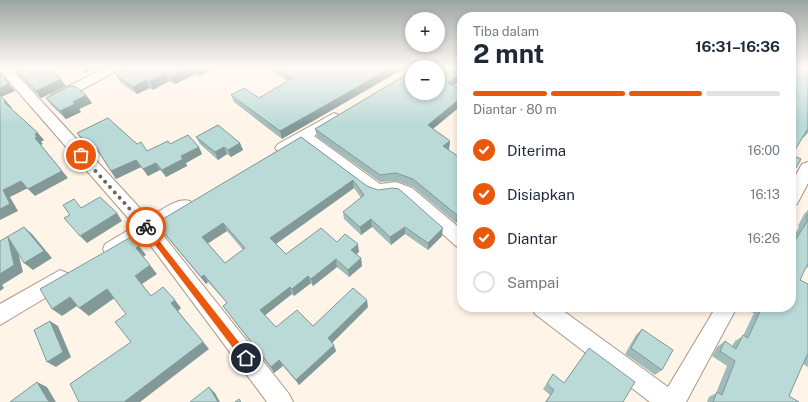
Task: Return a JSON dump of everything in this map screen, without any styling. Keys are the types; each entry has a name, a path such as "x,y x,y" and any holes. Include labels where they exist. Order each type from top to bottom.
{"street":[{"path":"21,87 147,228 280,402"},
{"path":"39,106 78,87"},
{"path":"269,156 351,108"},
{"path":"303,136 375,189 380,191 393,187 400,188 457,237"},
{"path":"796,190 808,168"},
{"path":"100,256 194,200"},
{"path":"0,315 73,272"},
{"path":"549,312 669,402"},
{"path":"673,402 724,312"}],"building":[{"path":"32,87 45,87 36,91"},
{"path":"68,87 76,87 86,95 73,102 75,104 60,111 46,98"},
{"path":"278,87 358,87 280,131 231,95 244,88 259,98"},
{"path":"386,87 405,87 405,100 445,100 445,87 457,88 457,101 428,125 450,141 443,146 457,156 457,215 413,179 396,173 380,175 315,129"},
{"path":"796,87 808,87 807,130 796,148"},
{"path":"0,95 6,101 4,102 38,133 35,134 37,137 35,138 62,171 28,189 21,181 3,190 10,204 0,209"},
{"path":"108,118 137,144 141,142 147,151 168,141 170,144 188,135 199,147 181,156 183,159 162,170 156,163 143,169 136,160 111,171 94,144 89,146 77,133"},
{"path":"218,125 240,143 228,150 224,147 215,152 196,137"},
{"path":"301,137 367,186 378,190 392,188 399,189 443,228 428,243 405,227 390,237 371,219 360,227 343,212 364,195 353,180 270,238 286,254 321,228 337,242 345,234 358,244 351,250 361,258 348,270 336,259 311,279 308,276 292,289 290,287 260,310 276,327 297,310 313,326 353,288 367,300 328,338 334,345 296,380 279,360 271,367 223,306 227,303 204,275 201,277 156,223","holes":["223,223 245,248 225,263 202,237"]},
{"path":"796,157 801,159 796,168"},
{"path":"100,197 117,213 80,236 64,218 70,215 63,205 74,199 81,208"},
{"path":"808,220 808,263 800,280 808,284 808,355 789,396 799,402 713,402 717,392 722,395 735,361 720,351 725,341 736,349 743,335 748,338 760,312 796,312 796,239"},
{"path":"24,227 44,251 24,263 8,237 14,265 0,274 0,241"},
{"path":"131,237 139,246 136,248 150,265 135,276 151,296 163,287 175,300 171,303 203,342 124,402 79,402 70,384 131,342 115,322 126,314 107,289 79,308 70,297 52,309 40,289"},
{"path":"50,321 63,352 47,362 34,330"},
{"path":"642,329 673,350 662,370 631,348"},
{"path":"589,348 635,382 623,402 546,402 554,390 547,384 553,374 564,383"},
{"path":"37,382 49,402 10,402"},
{"path":"209,387 218,402 190,402"}],"way so far":[{"path":"81,155 146,227"}],"route":[{"path":"146,227 246,358"}]}
